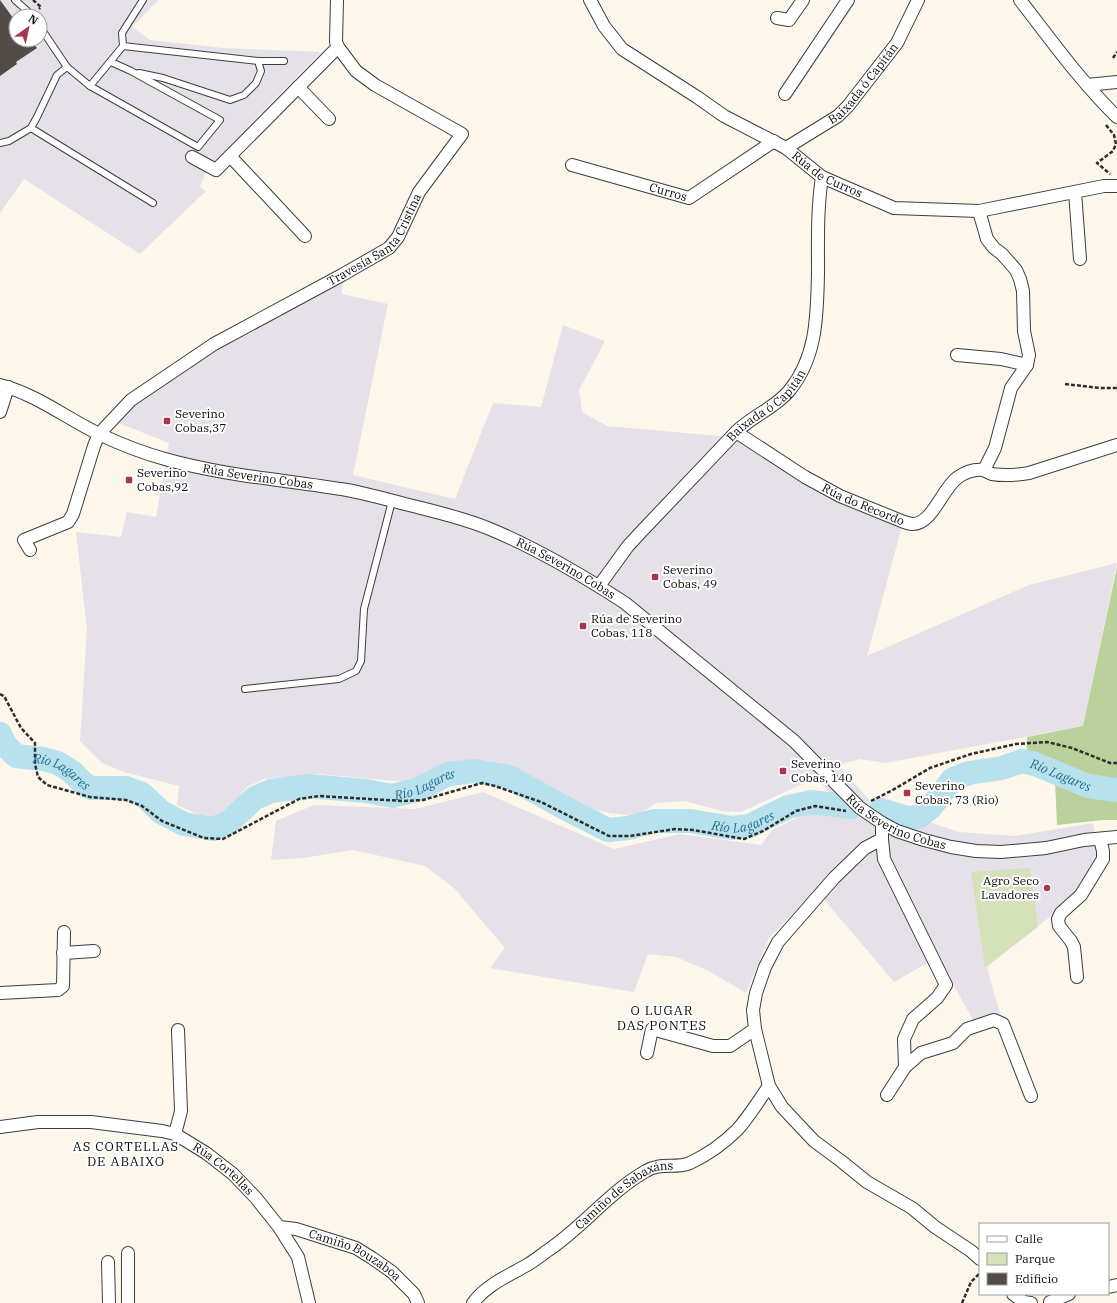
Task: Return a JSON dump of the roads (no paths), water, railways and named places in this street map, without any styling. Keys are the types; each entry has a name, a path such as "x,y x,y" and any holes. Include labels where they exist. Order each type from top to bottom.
{"street":[{"path":"192,157 216,170 338,47 336,42 337,0"},
{"name":"Rúa de Curros","path":"590,0 604,26 622,49 724,116 786,148 822,177 894,208 979,211 1104,186 1117,186"},
{"path":"777,18 789,20 803,0"},
{"path":"785,94 848,0"},
{"name":"Baixada ó Capitán","path":"786,148 838,116 848,106 894,46 918,0"},
{"path":"1020,0 1087,85 1104,105 1117,117"},
{"name":"Travesía Santa Cristina","path":"100,434 131,400 214,344 335,279 389,248 398,237 419,192 462,134 375,85 356,71 338,47"},
{"path":"1087,85 1117,82"},
{"path":"298,87 329,119"},
{"name":"Curros","path":"572,165 689,198 774,141"},
{"path":"230,156 305,236"},
{"name":"Baixada ó Capitán","path":"599,586 634,538 736,432 749,420 773,405 788,392 798,377 814,336 816,319 819,198 822,177"},
{"path":"1075,192 1080,259"},
{"path":"979,211 987,239 1016,270 1020,279 1023,291 1024,331 1029,355 1027,365 1011,388 995,448 984,470"},
{"path":"957,355 1001,359 1027,365"},
{"path":"0,412 4,386"},
{"name":"Rúa Severino Cobas","path":"4,386 51,406 100,434 136,450 164,459 198,467 268,479 328,487 392,500 447,514 490,529 552,558 599,586 625,604 794,741 860,808 897,831 951,847 976,851 1001,852 1027,851 1084,840 1117,838"},
{"name":"Rúa do Recordo","path":"736,432 805,477 840,496 904,522 914,524 921,522 929,515 949,486 956,479 970,472 984,470 991,474 1010,475 1029,473 1117,445"},
{"path":"30,550 24,540 68,522 73,514 94,446 100,434"},
{"path":"882,823 882,839 865,848 834,878 778,942 765,966 756,993 754,1010 755,1029 769,1086 782,1107 814,1141 867,1182 912,1208 935,1227 979,1258"},
{"name":"Rúa Severino Cobas","path":"882,839 884,859 946,985 938,998 913,1019 904,1039 905,1066"},
{"path":"1077,978 1074,947 1059,926 1058,919 1061,913 1081,895 1103,859 1100,839"},
{"path":"0,993 58,990 63,986 64,932"},
{"path":"63,953 94,951"},
{"path":"887,1095 905,1066 921,1053 953,1043 967,1029 994,1020 1003,1024 1032,1096"},
{"path":"647,1053 652,1029 713,1046 730,1046 755,1029"},
{"path":"175,1134 181,1111 178,1030"},
{"name":"Camiño de Sabaxáns","path":"473,1303 492,1285 527,1265 559,1243 627,1183 647,1169 665,1164 678,1165 689,1163 716,1148 737,1129 769,1086"},
{"name":"Rúa Cortellas","path":"0,1127 38,1122 91,1122 175,1134 206,1153 233,1174 256,1198 279,1227 298,1257 309,1303"},
{"name":"Camiño Bouzaboa","path":"279,1227 296,1229 356,1248 392,1272 414,1294 418,1303"},
{"path":"128,1253 128,1303"},
{"path":"108,1262 109,1303"},
{"path":"1015,1295 1024,1302 1031,1303"},
{"path":"1046,1303 1066,1295"}],"lane":[{"path":"15,0 24,8"},
{"path":"90,86 123,46 122,33 143,0"},
{"path":"48,39 67,67 90,86 198,147 220,120 131,71 111,62"},
{"path":"123,46 258,61 284,61"},
{"path":"131,71 163,78 230,100 244,95 256,83 261,71 258,61"},
{"path":"0,143 9,141 30,128 37,117 57,74 67,67"},
{"path":"30,128 154,203"},
{"path":"245,689 340,679 356,671 361,661 364,609 392,500"}],"waterway":[{"name":"Río Lagares","path":"0,734 6,746 16,756 43,759 58,763 72,772 90,788 126,788 142,794 161,812 184,824 213,829 228,823 255,798 271,791 309,786 366,791 392,796 417,790 448,774 474,771 509,777 608,830 628,828 654,821 690,821 732,828 749,826 788,807 812,802 851,807"},
{"name":"Río Lagares","path":"881,810 907,818 918,817 930,808 953,779 969,773 1002,768 1022,761 1035,764 1088,786 1117,790"}],"place":[{"name":"Severino Cobas,37","path":"167,421"},
{"name":"Severino Cobas,92","path":"129,480"},
{"name":"Severino Cobas, 49","path":"655,577"},
{"name":"Rúa de Severino Cobas, 118","path":"583,626"},
{"name":"Severino Cobas, 140","path":"783,771"},
{"name":"Severino Cobas, 73 (Rio)","path":"907,793"},
{"name":"Agro Seco Lavadores","path":"1047,888"}],"district":[{"name":"O LUGAR DAS PONTES","path":"662,1018"},
{"name":"AS CORTELLAS DE ABAIXO","path":"126,1154"}]}
